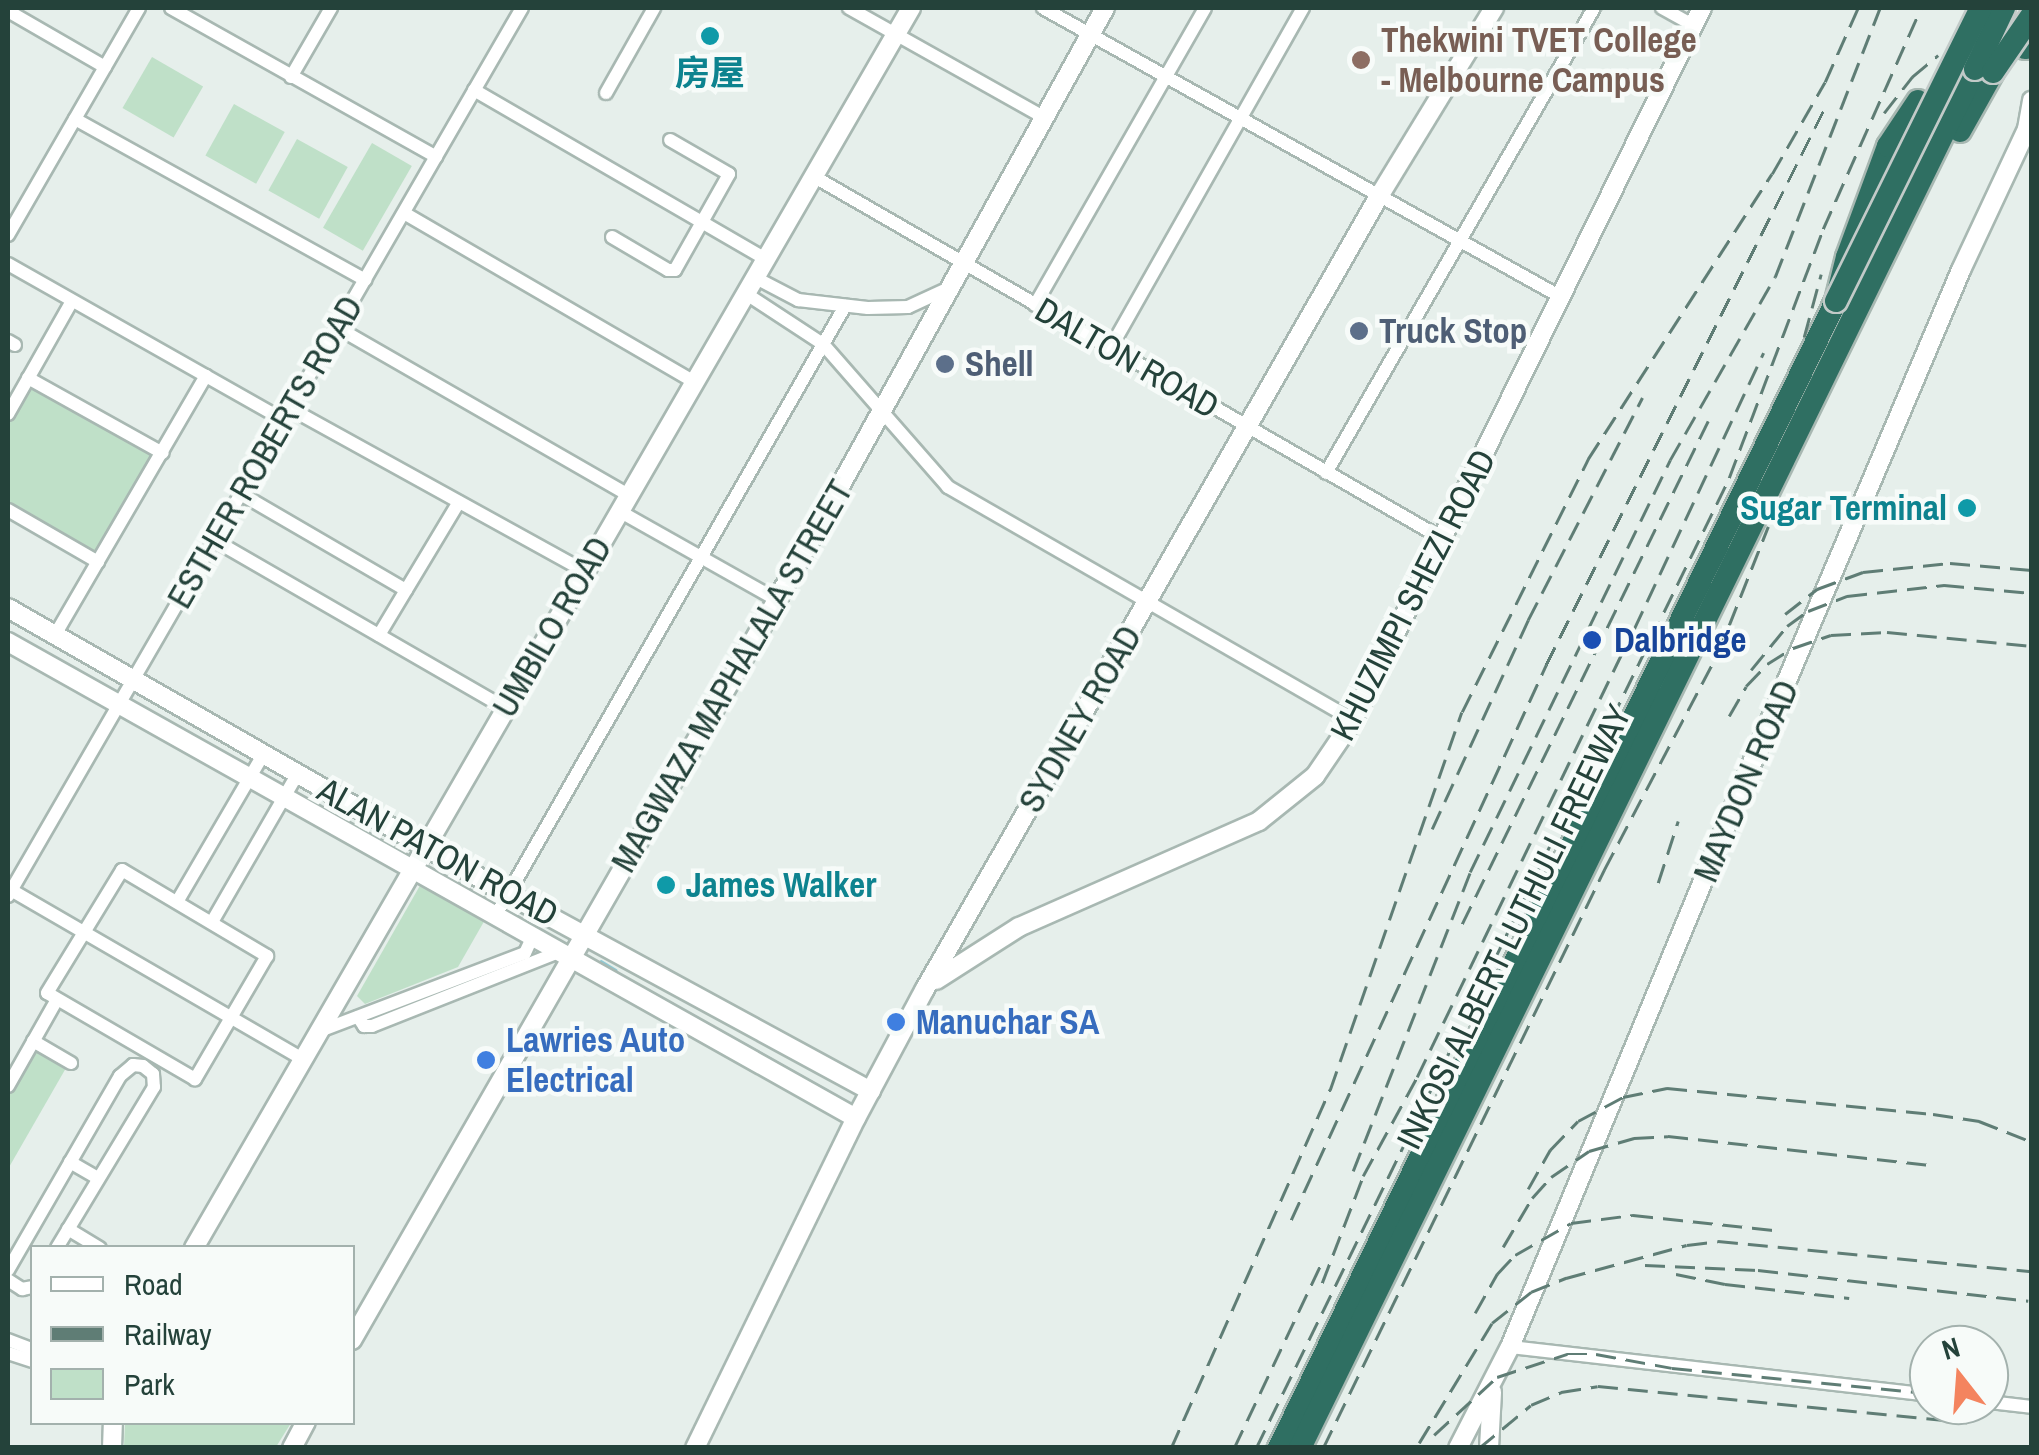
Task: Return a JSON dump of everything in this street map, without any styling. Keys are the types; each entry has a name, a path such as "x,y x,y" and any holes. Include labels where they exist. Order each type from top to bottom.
{"highway":[{"name":"INKOSI ALBERT LUTHULI FREEWAY","path":"1279,1448 1981,8"},
{"name":"INKOSI ALBERT LUTHULI FREEWAY","path":"1300,1448 2004,8"},
{"path":"1839,344 1898,248 2006,49 2032,15"},
{"path":"1836,302 1847,257 1888,146 1918,101"}],"street":[{"path":"8,234 139,8"},
{"path":"171,8 436,158"},
{"path":"291,77 331,8"},
{"name":"ESTHER ROBERTS ROAD","path":"9,893 522,8"},
{"path":"606,93 654,8"},
{"path":"849,8 1045,118"},
{"name":"UMBILO ROAD","path":"196,1245 910,8"},
{"path":"1042,8 1561,297"},
{"name":"MAGWAZA MAPHALALA STREET","path":"355,1335 565,955 586,933 776,600 1105,8"},
{"path":"1035,305 1205,8"},
{"path":"1110,349 1303,8"},
{"name":"SYDNEY ROAD","path":"696,1448 856,1118 925,989 1378,198 1494,8"},
{"path":"1326,473 1594,8"},
{"path":"1662,8 1697,16"},
{"path":"8,11 105,67"},
{"name":"KHUZIMPI SHEZI ROAD","path":"925,989 967,956 1019,927 1259,821 1315,776 1353,720 1697,16"},
{"path":"474,90 765,260"},
{"name":"MAYDON ROAD","path":"1458,1448 1510,1347 1749,770 2030,116"},
{"path":"75,119 364,280"},
{"path":"612,238 672,272 702,222 729,174 670,140"},
{"name":"DALTON ROAD","path":"813,176 1442,539"},
{"path":"404,213 694,382"},
{"path":"8,264 206,376 459,502 584,572"},
{"path":"750,285 798,300 845,306 908,306 948,289"},
{"path":"750,285 823,344 948,487 1353,720"},
{"path":"8,414 72,301"},
{"path":"496,915 845,306"},
{"path":"338,328 776,600"},
{"path":"55,635 206,376"},
{"path":"28,378 163,453"},
{"path":"241,494 406,590"},
{"path":"379,635 459,502"},
{"path":"8,510 98,562"},
{"path":"214,540 505,708"},
{"name":"ALAN PATON ROAD","path":"8,608 508,894 871,1091"},
{"name":"ALAN PATON ROAD","path":"8,642 856,1118"},
{"path":"177,902 264,754"},
{"path":"212,922 298,773"},
{"path":"119,870 177,902 267,956 195,1080 56,1001 47,990 119,870"},
{"path":"9,893 302,1058"},
{"path":"318,1032 358,1016 364,1026 372,1026 525,954 533,936"},
{"path":"456,985 565,955"},
{"path":"8,1086 56,1001"},
{"path":"708,1032 721,1009"},
{"path":"33,1041 70,1063"},
{"path":"8,1270 125,1069 144,1066 153,1074 154,1086 59,1245"},
{"path":"70,1162 98,1178"},
{"path":"68,1229 95,1245"},
{"path":"1510,1347 1909,1393"},
{"path":"1489,1448 1492,1386"},
{"path":"292,1448 304,1425"}],"green space":[{"path":"152,57 203,87 174,138 122,108"},
{"path":"234,104 285,132 256,184 205,156"},
{"path":"297,139 348,167 319,219 268,191"},
{"path":"372,143 412,166 363,251 323,228"},
{"path":"29,382 156,453 98,556 8,505 8,420"},
{"path":"422,882 486,918 458,967 365,1004 357,996"},
{"path":"32,1048 66,1068 8,1169 8,1092"},
{"path":"125,1425 290,1425 276,1447 124,1447"}],"waterway":[{"path":"601,961 616,970"},
{"path":"685,1011 698,1018"},
{"path":"716,1028 839,1097"}],"railway":[{"path":"1171,1448 1330,1090 1462,712 1588,459 1772,174 1825,82 1858,8"},
{"path":"1353,1171 1470,872 1670,460 1775,277 1880,8"},
{"path":"1256,1448 1729,478 1823,229 1921,8"},
{"path":"1884,113 1912,77 1938,55"},
{"path":"1291,1220 1546,665 1823,111"},
{"path":"1804,337 1821,274"},
{"path":"1322,1283 1363,1176 1417,1077 1763,353"},
{"path":"1432,829 1528,620 1642,398"},
{"path":"1462,924 1708,421"},
{"path":"1323,1448 1604,870 1718,653 1768,527"},
{"path":"1785,614 1817,589 1863,572 1950,563 2032,570"},
{"path":"1751,670 1787,626 1808,611 1847,596 1944,585 2032,593"},
{"path":"1729,716 1746,686 1767,664 1793,648 1831,635 1887,632 2032,646"},
{"path":"1658,883 1678,821"},
{"path":"1528,1189 1550,1150 1578,1121 1623,1097 1667,1088 1933,1114 1979,1121 2032,1142"},
{"path":"1503,1247 1532,1198 1551,1177 1589,1151 1634,1138 1668,1136 1932,1165"},
{"path":"1475,1313 1497,1274 1515,1255 1571,1223 1633,1215 1773,1230"},
{"path":"1419,1443 1492,1323 1531,1292 1566,1278 1687,1245 1718,1241 2032,1271"},
{"path":"1645,1265 1758,1270 2028,1301"},
{"path":"1234,1448 1320,1266"},
{"path":"1676,1274 1725,1284 1849,1298"},
{"path":"1434,1435 1497,1377 1567,1354 1596,1354 1672,1368 1909,1391"},
{"path":"1479,1448 1531,1405 1561,1392 1598,1386 1909,1416"}],"place":[{"name":"房屋","path":"710,36"},
{"name":"Thekwini TVET College - Melbourne Campus","path":"1361,60"},
{"name":"Truck Stop","path":"1359,331"},
{"name":"Shell","path":"945,364"},
{"name":"Sugar Terminal","path":"1967,508"},
{"name":"Dalbridge","path":"1592,640"},
{"name":"James Walker","path":"666,885"},
{"name":"Manuchar SA","path":"896,1022"},
{"name":"Lawries Auto Electrical","path":"486,1060"}]}
